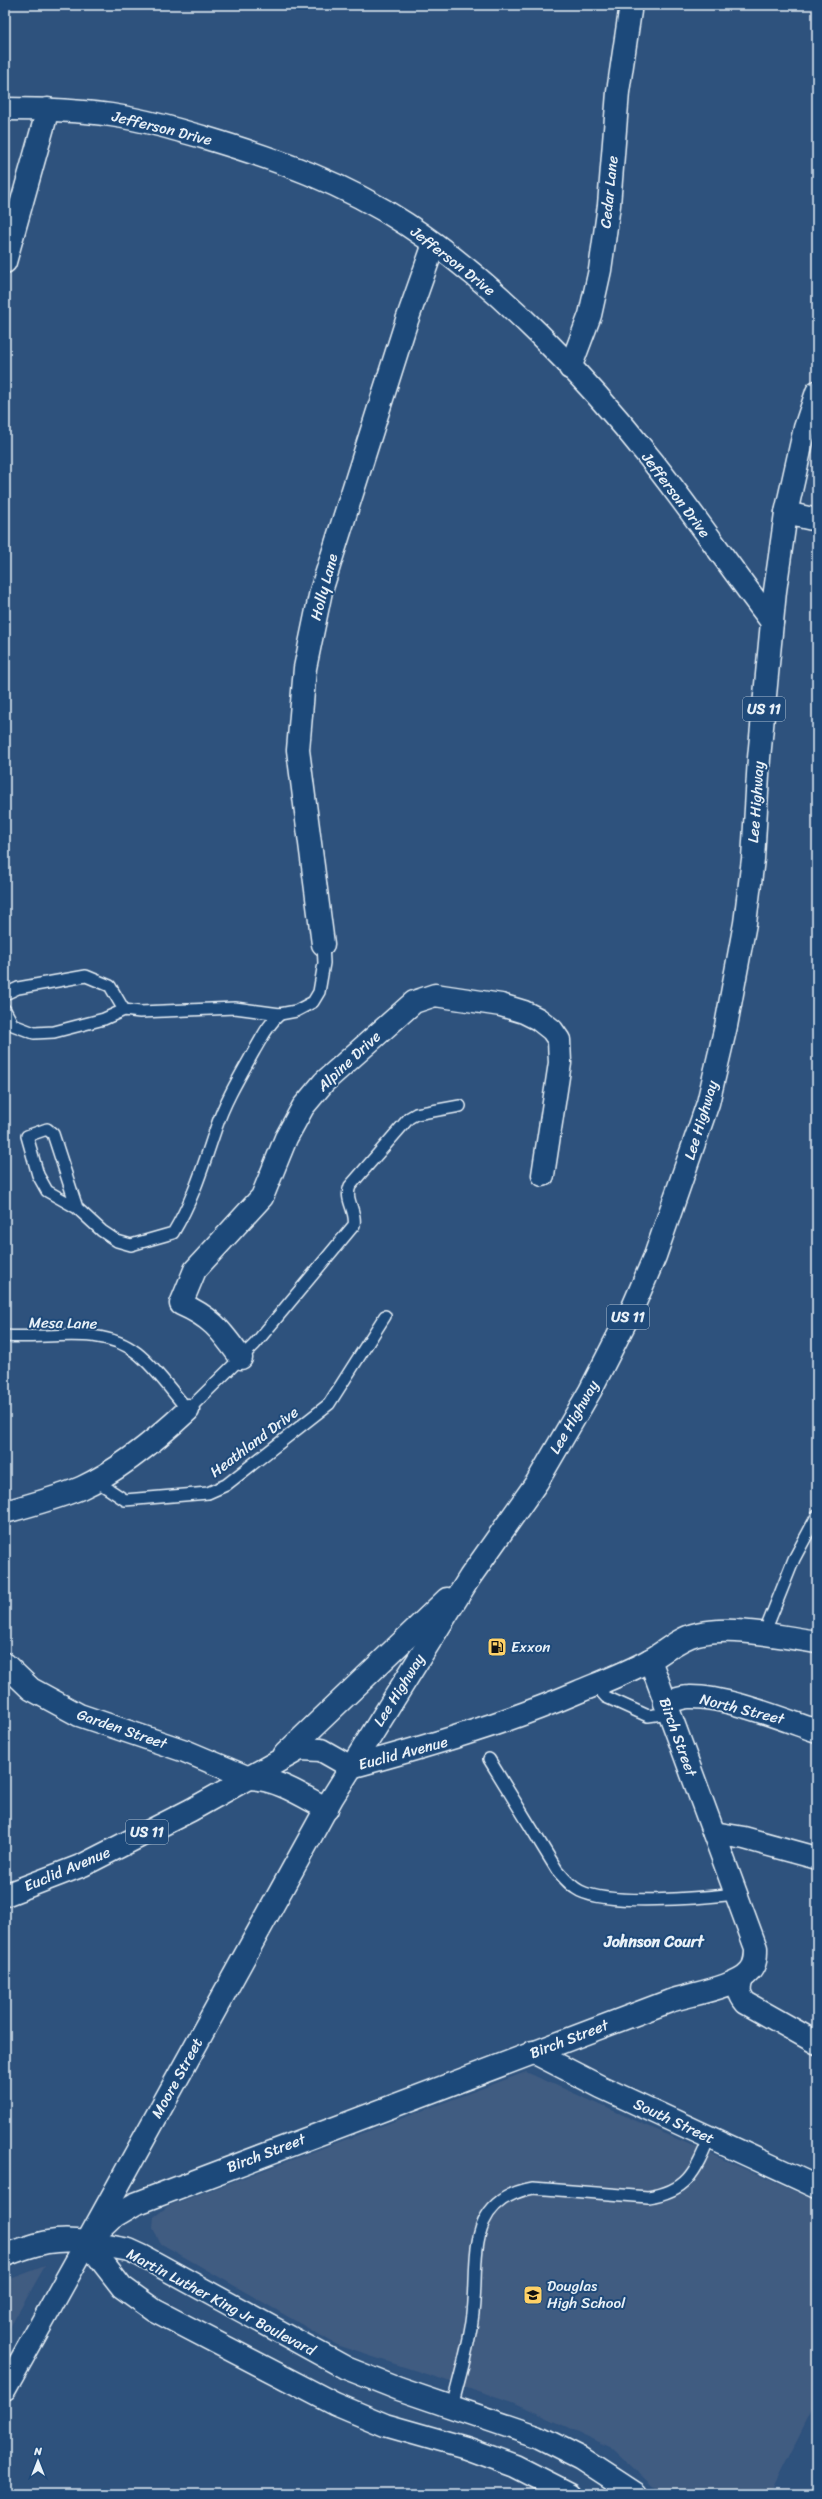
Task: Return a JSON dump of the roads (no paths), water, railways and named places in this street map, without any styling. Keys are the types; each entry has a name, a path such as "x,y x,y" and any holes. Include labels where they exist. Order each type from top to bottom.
{"street":[{"name":"Cedar Lane","path":"570,368 590,315 600,270 609,204 618,92 630,11"},
{"name":"Jefferson Drive","path":"5,109 48,109 112,115 155,124 266,156 308,172 370,203 434,244 473,273 570,368 653,463 772,622"},
{"path":"5,262 48,109"},
{"name":"Holly Lane","path":"323,944 298,750 305,668 321,591 406,323 434,244"},
{"name":"Lee Highway","path":"351,1767 470,1577 537,1482 590,1391 633,1307 662,1234 708,1103 726,1026 753,859 759,758 772,622 786,513 805,428 817,392"},
{"path":"786,513 817,520"},
{"name":"Alpine Drive","path":"241,1358 214,1323 201,1313 181,1304 191,1276 262,1197 286,1138 303,1106 324,1082 414,1002 435,995 501,1005 524,1012 538,1019 552,1030 559,1040 560,1063 543,1175"},
{"path":"5,1512 42,1503 95,1480 136,1453 188,1410"},
{"path":"283,1756 470,1577"},
{"name":"Euclid Avenue","path":"5,1895 83,1865 249,1778 283,1756 300,1749 321,1750 351,1767 467,1735 595,1685 650,1660 679,1642 696,1634 714,1631 764,1634 817,1642"},
{"name":"Birch Street","path":"87,2242 113,2217 135,2204 670,2000 742,1979 752,1970 756,1959 756,1948 650,1660"},
{"name":"Garden Street","path":"5,1664 31,1688 79,1715 185,1751 249,1778"},
{"name":"North Street","path":"667,1708 688,1697 703,1698 759,1711 817,1731"},
{"name":"Moore Street","path":"5,2389 351,1767"},
{"path":"249,1778 266,1778 277,1782 327,1809"},
{"path":"714,1833 744,1838 817,1858"},
{"path":"742,1979 739,1992 746,2003 817,2043"},
{"name":"South Street","path":"532,2052 817,2187"},
{"path":"5,2255 43,2241 68,2239 87,2242"},
{"name":"Martin Luther King Jr Boulevard","path":"87,2242 129,2250 346,2368 536,2436 580,2458 636,2494"},
{"name":"Martin Luther King Jr Boulevard","path":"87,2242 122,2287 154,2310 335,2404 385,2425 466,2448 515,2466 570,2494"}],"lane":[{"path":"5,1010 13,1025 34,1033 54,1032 104,1019 124,1010 140,1012 248,1009 280,1014 305,1008 313,1002 319,992 324,963 323,944"},
{"path":"5,994 18,988 86,976 110,986 124,1010"},
{"path":"77,1208 52,1134 47,1129 27,1136 28,1146 38,1175 47,1191 62,1197 77,1208 102,1231 117,1241 131,1244 173,1233 186,1211 199,1182 216,1127 239,1076 271,1022 280,1014"},
{"path":"188,1410 255,1344 354,1225 356,1219 348,1192 399,1129 409,1118 416,1114 460,1106"},
{"name":"Heathland Drive","path":"95,1480 125,1500 208,1493 226,1485 329,1404 385,1316"},
{"name":"Mesa Lane","path":"5,1336 101,1337 120,1343 137,1353 188,1410"},
{"path":"764,1634 794,1560 817,1516"},
{"path":"595,1685 606,1697 648,1716 667,1708"},
{"path":"489,1759 557,1870 569,1883 579,1890 612,1898 695,1899 736,1894"},
{"path":"452,2407 472,2322 478,2236 484,2217 495,2204 517,2191 533,2188 648,2197 666,2194 683,2185 692,2176 710,2137"}],"place":[{"name":"Exxon","path":"497,1647"},
{"name":"Douglas High School","path":"533,2295"}],"district":[{"name":"Johnson Court","path":"654,1941"}]}
